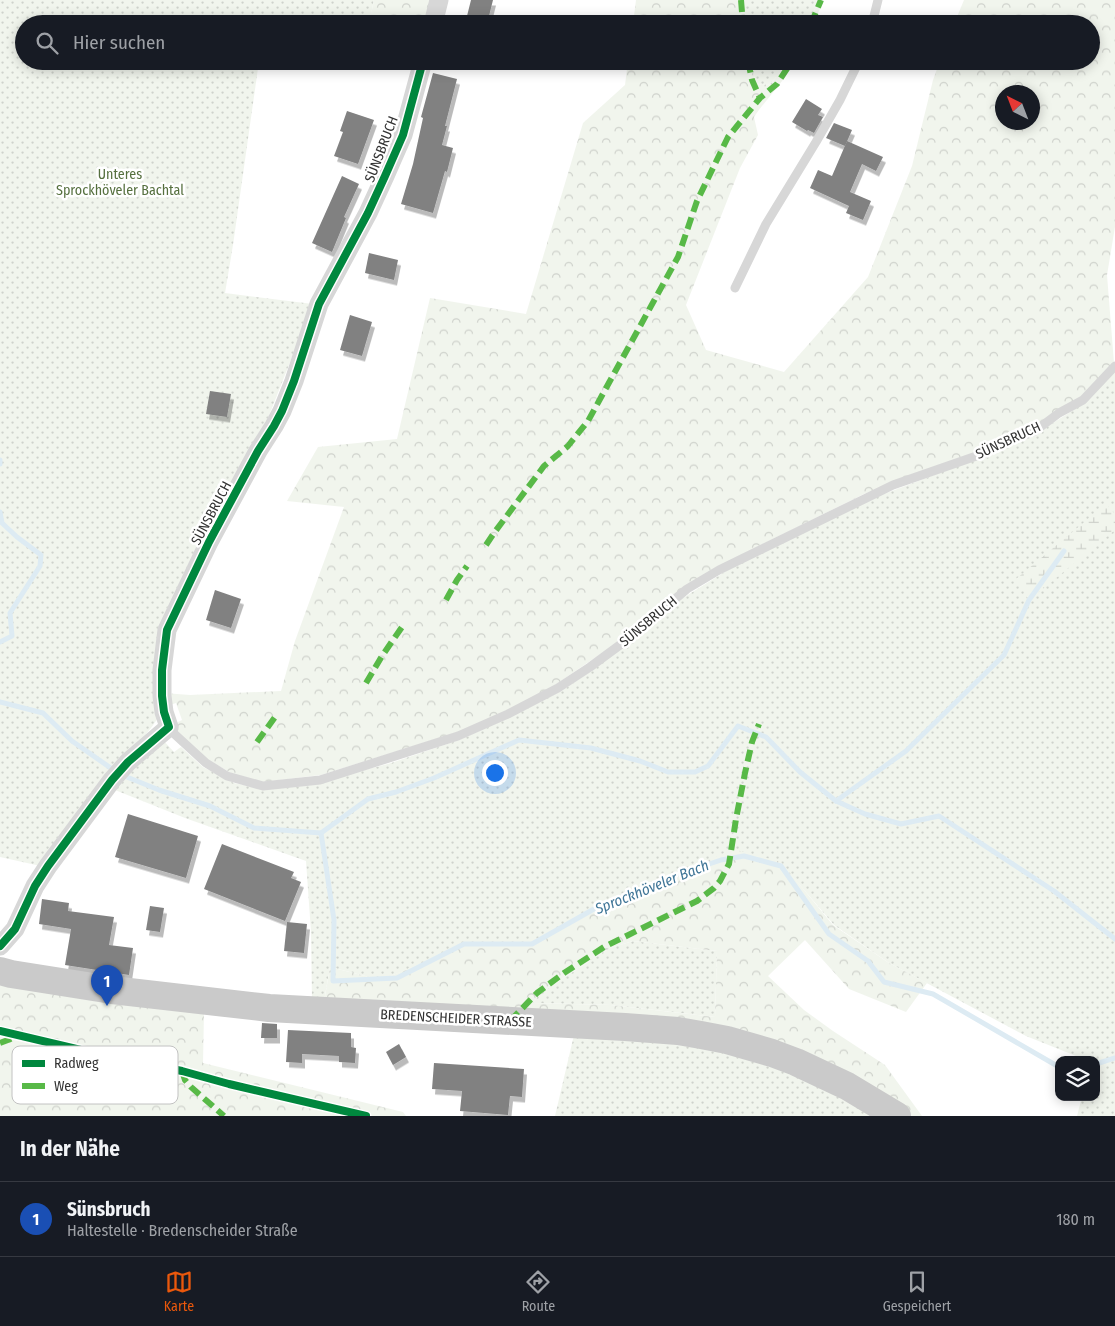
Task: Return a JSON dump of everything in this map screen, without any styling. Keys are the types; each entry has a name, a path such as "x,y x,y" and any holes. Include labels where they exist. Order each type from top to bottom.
{"main road":[{"name":"BREDENSCHEIDER STRASSE","path":"0,971 112,990 269,1008 678,1031 727,1040 796,1062 847,1086 897,1116"}],"street":[{"path":"435,15 439,0"},
{"name":"SÜNSBRUCH","path":"169,728 162,696 162,670 167,630 209,542 274,426 288,396 319,304 386,176 402,135 420,70"},
{"path":"0,946 15,929 48,866 112,780 128,762 169,728"}],"lane":[{"path":"874,15 878,0"},
{"path":"735,288 766,224 816,142 855,70"},
{"name":"SÜNSBRUCH","path":"169,728 206,764 227,776 263,786 320,780 458,736 508,714 558,688 624,642 687,589 719,570 893,484 985,453 1035,430 1083,400 1115,366"}],"green space":[{"name":"Unteres Sprockhöveler Bachtal","path":"0,0 374,0 371,15 15,15 15,70 258,70 225,293 313,304 255,451 185,583 158,718 98,792 45,867 0,857"},
{"path":"374,0 434,0 430,15 371,15"},
{"path":"636,0 744,0 745,15 634,15"},
{"path":"744,0 819,0 812,15 745,15"},
{"path":"819,0 824,0 817,15 812,15"},
{"path":"964,0 1115,0 1115,227 1107,275 1114,363 1082,397 1035,427 985,449 864,494 735,558 555,685 507,711 458,732 321,775 262,782 231,773 205,758 176,730 174,724 182,720 176,703 167,706 164,693 190,695 281,691 295,641 344,507 287,501 318,447 397,439 430,298 526,314 583,123 625,85 627,70 753,70 757,84 762,85 770,84 782,70 790,70 754,117 758,135 740,168 686,305 706,350 784,372 868,277 912,166 937,70 1100,70 1100,15 958,15"},
{"path":"753,70 782,70 770,84 757,84"},
{"path":"1115,369 1115,1116 1077,1116 1081,1101 1100,1101 1100,1056 1076,1056 1026,1036 889,963 834,925 781,863 733,850 601,908 525,945 462,947 381,980 330,967 324,1001 312,1001 311,932 306,861 185,818 110,788 162,739 174,752 181,747 203,767 234,783 263,789 320,782 391,763 459,740 513,716 563,690 594,669 678,601 739,563 868,500 982,457 1037,433 1086,402"},
{"path":"1106,504 1115,514 1115,530 1029,600 1016,579"},
{"path":"733,849 781,862 833,925 889,963 927,983 906,1012 849,989 805,940 768,976 804,1010 885,1065 922,1116 906,1116 813,1060 324,1002 330,967 381,980 462,946 525,945","holes":["633,941 717,951 715,1017 611,1005 533,1003 538,996 551,986 610,948"]},
{"path":"633,941 717,951 715,1017 611,1005 533,1003 538,996 551,986 610,948"},
{"path":"0,981 204,1013 203,1063 403,1112 406,1116 0,1116"},
{"path":"574,1035 673,1038 767,1062 882,1116 555,1116"}],"building":[{"path":"471,0 493,0 489,15 467,15"},
{"path":"433,73 457,79 442,145 453,148 433,213 401,204 413,164 423,118 421,117"},
{"path":"806,99 822,109 818,115 823,117 814,133 792,122"},
{"path":"347,111 374,120 358,164 334,156 343,132 340,131"},
{"path":"834,123 852,130 845,146 826,138"},
{"path":"847,141 883,157 876,171 862,164 850,192 871,201 863,220 846,213 849,206 810,188 818,170 832,176"},
{"path":"342,176 359,184 344,217 346,218 332,252 312,243"},
{"path":"369,253 398,260 394,280 365,273"},
{"path":"350,315 372,322 362,356 340,350"},
{"path":"210,391 231,394 227,417 206,414"},
{"path":"215,590 241,599 231,628 206,620"},
{"path":"128,814 198,836 186,878 115,857"},
{"path":"222,844 294,872 291,878 301,882 285,921 204,889"},
{"path":"42,899 69,903 68,911 114,917 109,945 133,948 129,975 65,965 71,929 39,924"},
{"path":"150,906 164,908 160,932 146,930"},
{"path":"287,922 307,924 304,953 284,951"},
{"path":"262,1023 277,1024 277,1038 261,1038"},
{"path":"288,1030 351,1033 351,1047 356,1048 355,1063 339,1062 339,1056 302,1054 302,1063 286,1062"},
{"path":"399,1044 406,1057 393,1065 386,1052"},
{"path":"434,1063 524,1069 522,1097 510,1096 508,1115 460,1111 462,1091 432,1089"}],"waterway":[{"name":"Sprockhöveler Bach","path":"0,512 2,523 41,555 40,566 10,613 12,636 0,642"},
{"path":"836,801 906,751 1004,655 1029,600 1064,551"},
{"name":"Sprockhöveler Bach","path":"0,702 43,713 72,741 115,771"},
{"name":"Sprockhöveler Bach","path":"122,775 159,790 210,806 254,828 321,833 368,799 396,792 434,778 519,740 591,748 640,761 668,772 695,772 708,766 738,726 766,737 800,772 836,801 865,814 901,824 939,816 1054,891 1115,939"},
{"name":"Sprockhöveler Bach","path":"321,833 334,920 333,981 397,978 464,944 532,944 594,909 665,879 721,860 744,856 781,866 829,934 868,961 884,982 933,994 1055,1065"},
{"name":"Sprockhöveler Bach","path":"1100,1063 1115,1058"}],"marked path":[{"path":"741,0 742,15"},
{"path":"815,15 821,0"},
{"path":"750,70 760,98"},
{"path":"486,545 544,466 568,446 588,421 678,257 697,201 728,137 760,98 777,84 786,70"},
{"path":"446,600 467,566"},
{"path":"366,683 402,627"},
{"path":"257,742 275,717"},
{"path":"510,1021 537,993 564,973 604,947 697,901 720,881 729,864 745,773 752,742 759,724"},
{"path":"0,1043 16,1037"},
{"path":"182,1071 185,1080 191,1087 224,1116"}],"cycle path":[{"path":"0,946 15,929 35,886 48,866 112,780 128,762 169,727 164,712 162,696 162,670 167,630 209,542 282,411 294,381 319,304 368,213 403,135 421,70"},
{"path":"0,1031 64,1046"},
{"path":"178,1070 366,1116"}],"place":[{"name":"Sünsbruch","path":"107,1006"}]}
